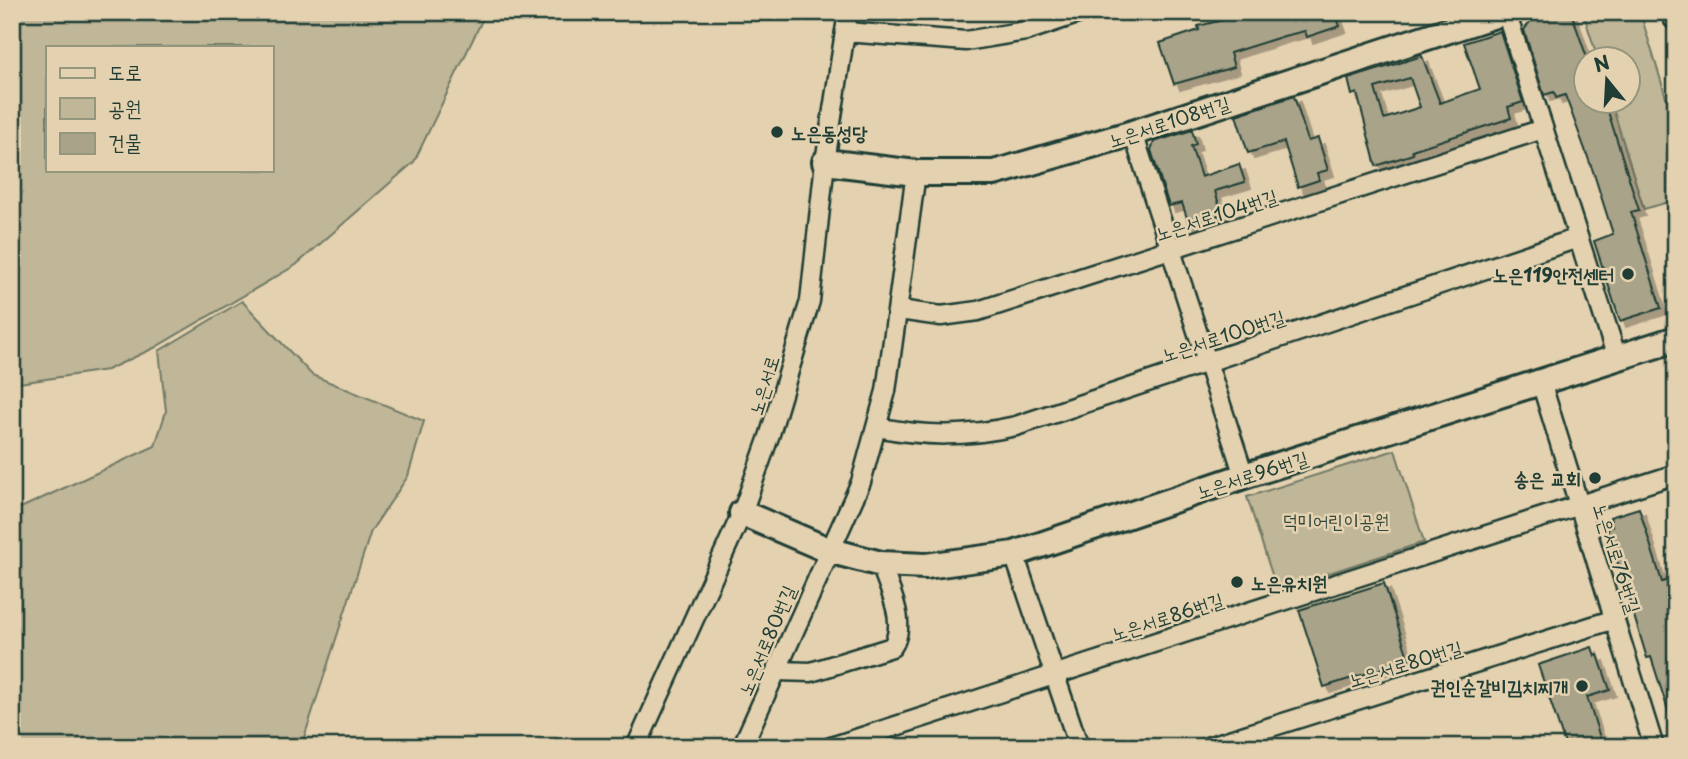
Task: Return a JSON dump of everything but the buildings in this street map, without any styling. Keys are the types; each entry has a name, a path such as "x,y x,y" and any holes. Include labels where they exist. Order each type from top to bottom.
{"street":[{"name":"노은서로","path":"636,747 742,513 770,434 810,301 825,162 848,12"},
{"path":"845,32 966,41 1026,31 1083,12"},
{"path":"1505,12 1617,358"},
{"name":"노은서로108번길","path":"825,162 916,173 994,173 1034,164 1133,133 1505,12"},
{"name":"노은서로104번길","path":"899,310 941,316 978,312 1543,129"},
{"path":"1133,133 1244,476"},
{"path":"828,550 860,482 877,427 899,310 916,173"},
{"name":"노은서로100번길","path":"877,427 917,436 989,432 1578,238"},
{"name":"노은서로96번길","path":"742,513 828,550 881,564 926,566 1014,554 1244,476 1676,339"},
{"name":"노은서로76번길","path":"1541,382 1654,747"},
{"name":"노은서로86번길","path":"831,747 1676,474"},
{"name":"노은서로80번길","path":"742,747 828,550"},
{"path":"1014,554 1079,747"},
{"path":"777,671 811,672 892,646 899,636 900,626 881,564"},
{"name":"노은서로80번길","path":"1207,747 1615,619"}],"green space":[{"path":"12,12 486,12 414,162 296,265 154,348 107,370 12,384"},
{"path":"1583,12 1640,12 1676,130 1676,200 1644,209 1615,116 1642,116 1642,46 1594,46"},
{"path":"242,301 312,375 424,421 408,476 371,531 301,747 12,747 12,512 155,446 166,411 159,351"},
{"name":"덕미어린이공원","path":"1395,450 1424,542 1277,590 1247,497"}],"place":[{"name":"노은동성당","path":"777,132"},
{"name":"노은119안전센터","path":"1628,274"},
{"name":"송은 교회","path":"1595,478"},
{"name":"노은유치원","path":"1237,582"},
{"name":"권인순갈비김치찌개","path":"1582,686"}]}
